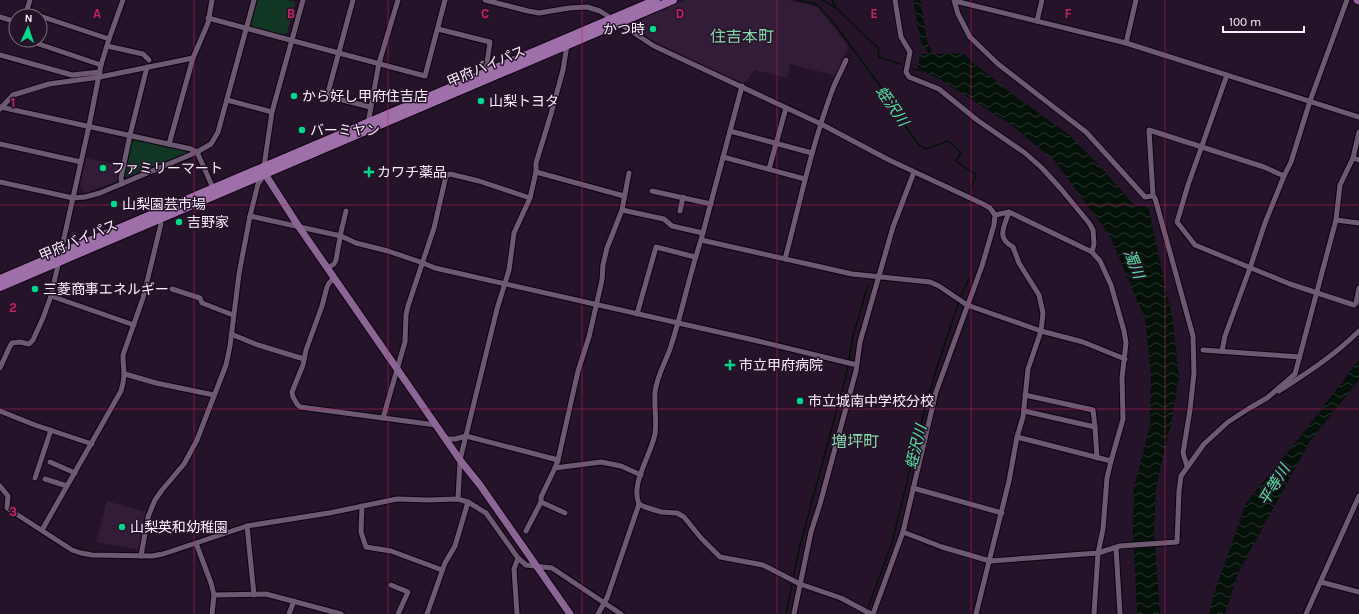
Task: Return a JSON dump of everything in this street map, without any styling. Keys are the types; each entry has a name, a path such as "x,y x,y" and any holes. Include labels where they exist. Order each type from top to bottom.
{"highway":[{"name":"甲府バイパス","path":"0,279 212,188 265,170 568,45 656,0"},
{"name":"甲府バイパス","path":"0,287 159,220 368,123 487,72 615,21 673,0"}],"main road":[{"path":"265,170 298,227 328,268 460,460 480,485 570,614"}],"street":[{"path":"0,368 12,343 20,342 29,344 33,340 47,309 59,262 102,65 109,39 123,0"},
{"path":"169,144 193,58 208,18 212,0"},
{"path":"0,182 73,198 85,197 122,184 197,152 211,144 216,137 254,0"},
{"path":"141,556 148,517 154,500 184,464 197,440 229,356 239,274 250,216 258,184 265,170 272,112 303,0"},
{"path":"353,0 327,96 370,107"},
{"path":"368,123 379,63 398,0"},
{"path":"208,18 425,76 445,0"},
{"path":"489,0 528,12 539,13 569,8 587,7 600,11 654,46 742,86 821,124 914,172 983,204 990,208 995,215 994,225 984,259 965,303 936,392 903,532 871,614 841,598 798,583 763,565 720,557 701,538 684,517 677,513 661,512 645,508 638,504"},
{"path":"895,0 901,37 910,52 906,72 909,77 939,89 977,120 1025,153 1042,168 1062,189 1089,223 1093,230 1094,244 1092,252"},
{"path":"1153,196 1145,197 1086,132 998,64 970,36 958,14 955,0 1163,53 1359,117"},
{"path":"1037,21 1042,0"},
{"path":"1126,43 1136,0"},
{"path":"1222,351 1225,336 1265,223 1291,162 1310,101 1347,0"},
{"path":"48,19 109,39"},
{"path":"438,28 490,42 486,69 487,72"},
{"path":"458,499 460,460 496,309 506,283 513,252 514,233 530,198 536,172 536,163 563,70 568,45"},
{"path":"107,46 143,54 149,60"},
{"path":"48,47 102,65"},
{"path":"0,62 1,55 72,75 100,75"},
{"path":"0,108 13,95 49,84 193,58"},
{"path":"785,259 812,153 832,89 846,60"},
{"path":"122,184 120,178 147,67"},
{"path":"1227,75 1201,147 1177,222 1195,246 1290,284 1354,305 1356,303 1359,288"},
{"path":"598,614 607,598 638,504 636,493 655,434 655,392 678,323 742,86"},
{"path":"227,100 272,112"},
{"path":"0,108 191,149 197,152 212,188"},
{"path":"769,170 786,108"},
{"path":"1187,466 1183,453 1194,373 1193,336 1155,198 1153,196 1149,130 1264,167 1284,176"},
{"path":"730,131 812,153"},
{"path":"1267,398 1295,374 1318,293 1336,220 1340,185 1353,158 1359,132"},
{"path":"0,144 81,162"},
{"path":"723,157 805,179"},
{"path":"1353,158 1359,160"},
{"path":"536,172 624,196"},
{"path":"794,614 798,583 828,474 856,365 860,342 893,227 914,172"},
{"path":"526,531 541,502 541,497 558,460 578,371 586,349 602,280 603,265 607,248 622,210 629,173"},
{"path":"383,418 405,342 406,315 408,306 436,219 446,176 450,174 479,181 530,198"},
{"path":"652,191 711,204"},
{"path":"680,211 684,198"},
{"path":"622,210 664,219 672,226 703,233"},
{"path":"328,268 334,264 336,260 346,212"},
{"path":"976,614 1009,482 1017,437 1024,411 1028,369 1041,331 1043,313 1039,295 1019,263 1013,247 1006,243 1003,239 1002,233 1009,212"},
{"path":"995,215 1009,212 1092,252 1100,261 1105,271 1118,307 1126,343 1122,378 1123,419 1110,460 1103,529 1098,553 1094,614"},
{"path":"250,216 341,236 356,243 388,251 435,268 758,341 856,365"},
{"path":"42,530 121,391 125,374 123,355 143,298 161,224 159,220"},
{"path":"1336,220 1359,223"},
{"path":"701,240 852,274 930,282 939,286 965,303 1041,331 1083,342 1125,359"},
{"path":"638,314 656,247 695,257"},
{"path":"334,278 327,287 303,365 292,392 293,398 297,404 300,407 436,425"},
{"path":"172,288 200,298 202,303 233,315"},
{"path":"51,296 134,325"},
{"path":"903,532 942,547 990,561 1098,553 1118,547 1177,542 1181,476 1204,444 1228,422 1318,366 1350,340 1359,330"},
{"path":"231,334 258,345 304,359"},
{"path":"1203,350 1300,357"},
{"path":"125,374 156,383 214,395"},
{"path":"1025,395 1093,410 1097,458"},
{"path":"0,410 92,444"},
{"path":"1024,411 1095,427"},
{"path":"35,478 51,430"},
{"path":"446,439 455,439 466,436 558,460"},
{"path":"1017,437 1110,460"},
{"path":"50,462 75,473"},
{"path":"555,468 601,462 621,466 641,475"},
{"path":"45,478 67,486"},
{"path":"0,486 8,496 6,508"},
{"path":"913,488 1002,513"},
{"path":"1306,614 1359,496"},
{"path":"6,508 72,550 81,553 92,555 152,556 163,554 247,526 329,513 397,499 458,499 468,502 486,513 518,558 526,565 537,568 552,568 622,614"},
{"path":"427,614 442,570 455,546 468,502"},
{"path":"541,502 566,513"},
{"path":"362,506 361,532 366,547 391,551 442,570"},
{"path":"0,511 6,508"},
{"path":"247,526 254,595"},
{"path":"196,543 214,595 212,614"},
{"path":"1118,547 1120,614"},
{"path":"517,614 514,569 518,558"},
{"path":"1321,582 1359,592"},
{"path":"391,585 408,592 398,614"},
{"path":"214,595 266,594 294,600 341,614"},
{"path":"289,614 294,600"}],"shaded area":[{"path":"685,0 787,0 818,7 848,46 837,76 790,64 787,78 755,70 742,86 654,46 637,25 645,17"},
{"path":"86,158 122,166 119,181 85,193 80,186"},
{"name":"山梨英和幼稚園","path":"107,501 146,512 139,550 96,542"}],"green space":[{"path":"258,0 286,0 295,2 287,33 284,35 252,26 251,23"},
{"path":"136,139 186,150 186,153 125,177 131,143"}],"water":[{"name":"濁川","path":"913,0 920,0 928,44 934,54 962,53 1012,94 1068,134 1099,165 1135,206 1148,206 1173,321 1179,378 1171,424 1156,488 1154,531 1160,614 1137,614 1133,532 1134,488 1150,425 1151,375 1145,319 1110,236 1054,160 1010,124 943,81 918,68 920,54 929,54 921,43"},
{"name":"平等川","path":"1359,360 1359,380 1310,441 1238,573 1225,614 1209,614 1213,597 1246,503 1300,437"}],"waterway":[{"name":"蛭沢川","path":"796,0 816,4 833,22 892,103 898,116 919,145 926,149 948,141 961,153 956,161 976,175 970,190"},
{"path":"822,0 836,8"},
{"path":"832,0 837,9 878,48 879,57 901,64"},
{"path":"913,69 925,71"},
{"name":"蛭沢川","path":"960,298 969,279"},
{"path":"786,614 799,549 846,376 853,336 868,285"},
{"name":"蛭沢川","path":"867,610 892,543 922,420 936,370 959,301"}],"place":[{"name":"かつ時","path":"653,29"},
{"name":"から好し甲府住吉店","path":"294,96"},
{"name":"山梨トヨタ","path":"481,101"},
{"name":"バーミヤン","path":"302,130"},
{"name":"ファミリーマート","path":"103,168"},
{"name":"カワチ薬品","path":"369,172"},
{"name":"山梨園芸市場","path":"114,204"},
{"name":"吉野家","path":"179,222"},
{"name":"三菱商事エネルギー","path":"35,289"},
{"name":"市立甲府病院","path":"730,365"},
{"name":"市立城南中学校分校","path":"800,401"},
{"name":"山梨英和幼稚園","path":"122,527"}],"district":[{"name":"住吉本町","path":"742,36"},
{"name":"増坪町","path":"855,441"}]}
